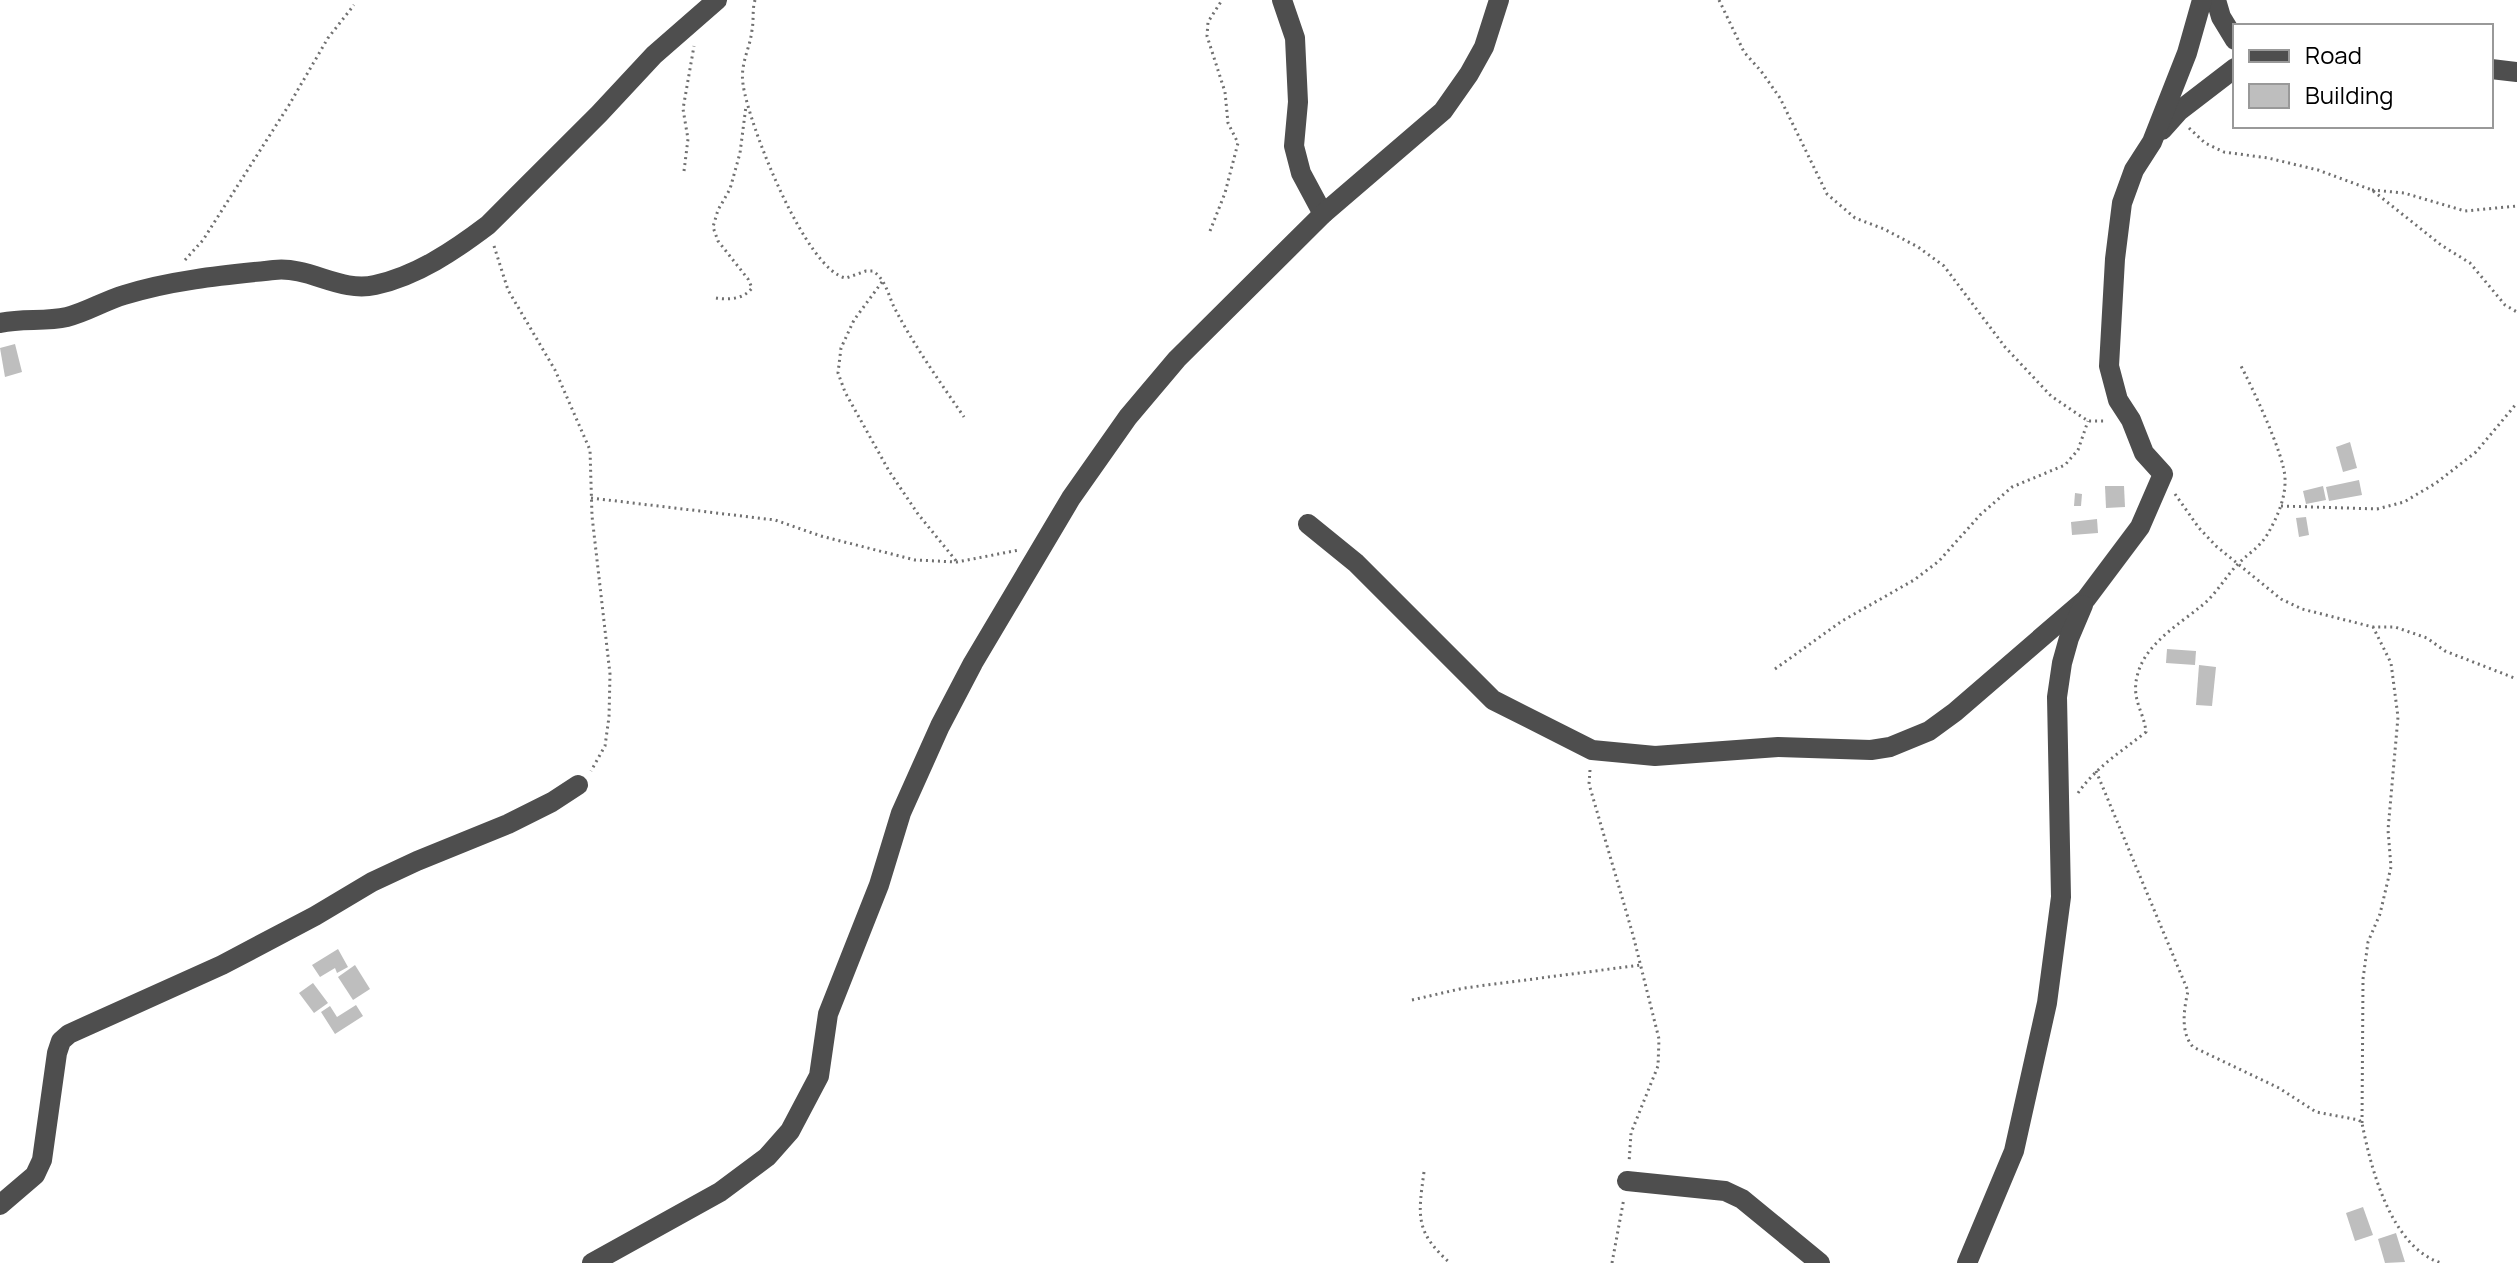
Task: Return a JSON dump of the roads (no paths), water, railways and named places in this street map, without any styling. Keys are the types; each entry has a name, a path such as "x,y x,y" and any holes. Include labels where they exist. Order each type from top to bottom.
{"street":[{"path":"0,323 62,318 80,314 125,294 173,284 285,269 312,274 345,286 375,285 419,269 488,225 654,55 717,0"},
{"path":"1282,0 1295,38 1298,102 1294,146 1301,173 1323,214"},
{"path":"592,1263 720,1192 767,1157 790,1131 819,1076 828,1014 879,885 901,813 940,726 973,663 1071,498 1128,417 1177,359 1323,214 1443,111 1484,47 1499,0"},
{"path":"2152,142 2187,53 2202,0"},
{"path":"2216,0 2221,17 2233,37"},
{"path":"2493,69 2517,72"},
{"path":"1308,524 1356,563 1493,700 1592,750 1655,756 1778,747 1871,750 1890,747 1929,731 2086,599 2140,527 2163,474 2144,453 2131,420 2118,400 2109,366 2115,259 2122,203 2134,170 2152,142 2179,111 2233,70"},
{"path":"1967,1263 2014,1151 2047,1003 2061,897 2059,686 2069,638 2086,599"},
{"path":"0,1205 35,1175 42,1160 57,1053 61,1041 69,1034 222,965 372,882 508,824 578,785"},
{"path":"1627,1181 1725,1191 1742,1199 1820,1263"}]}
